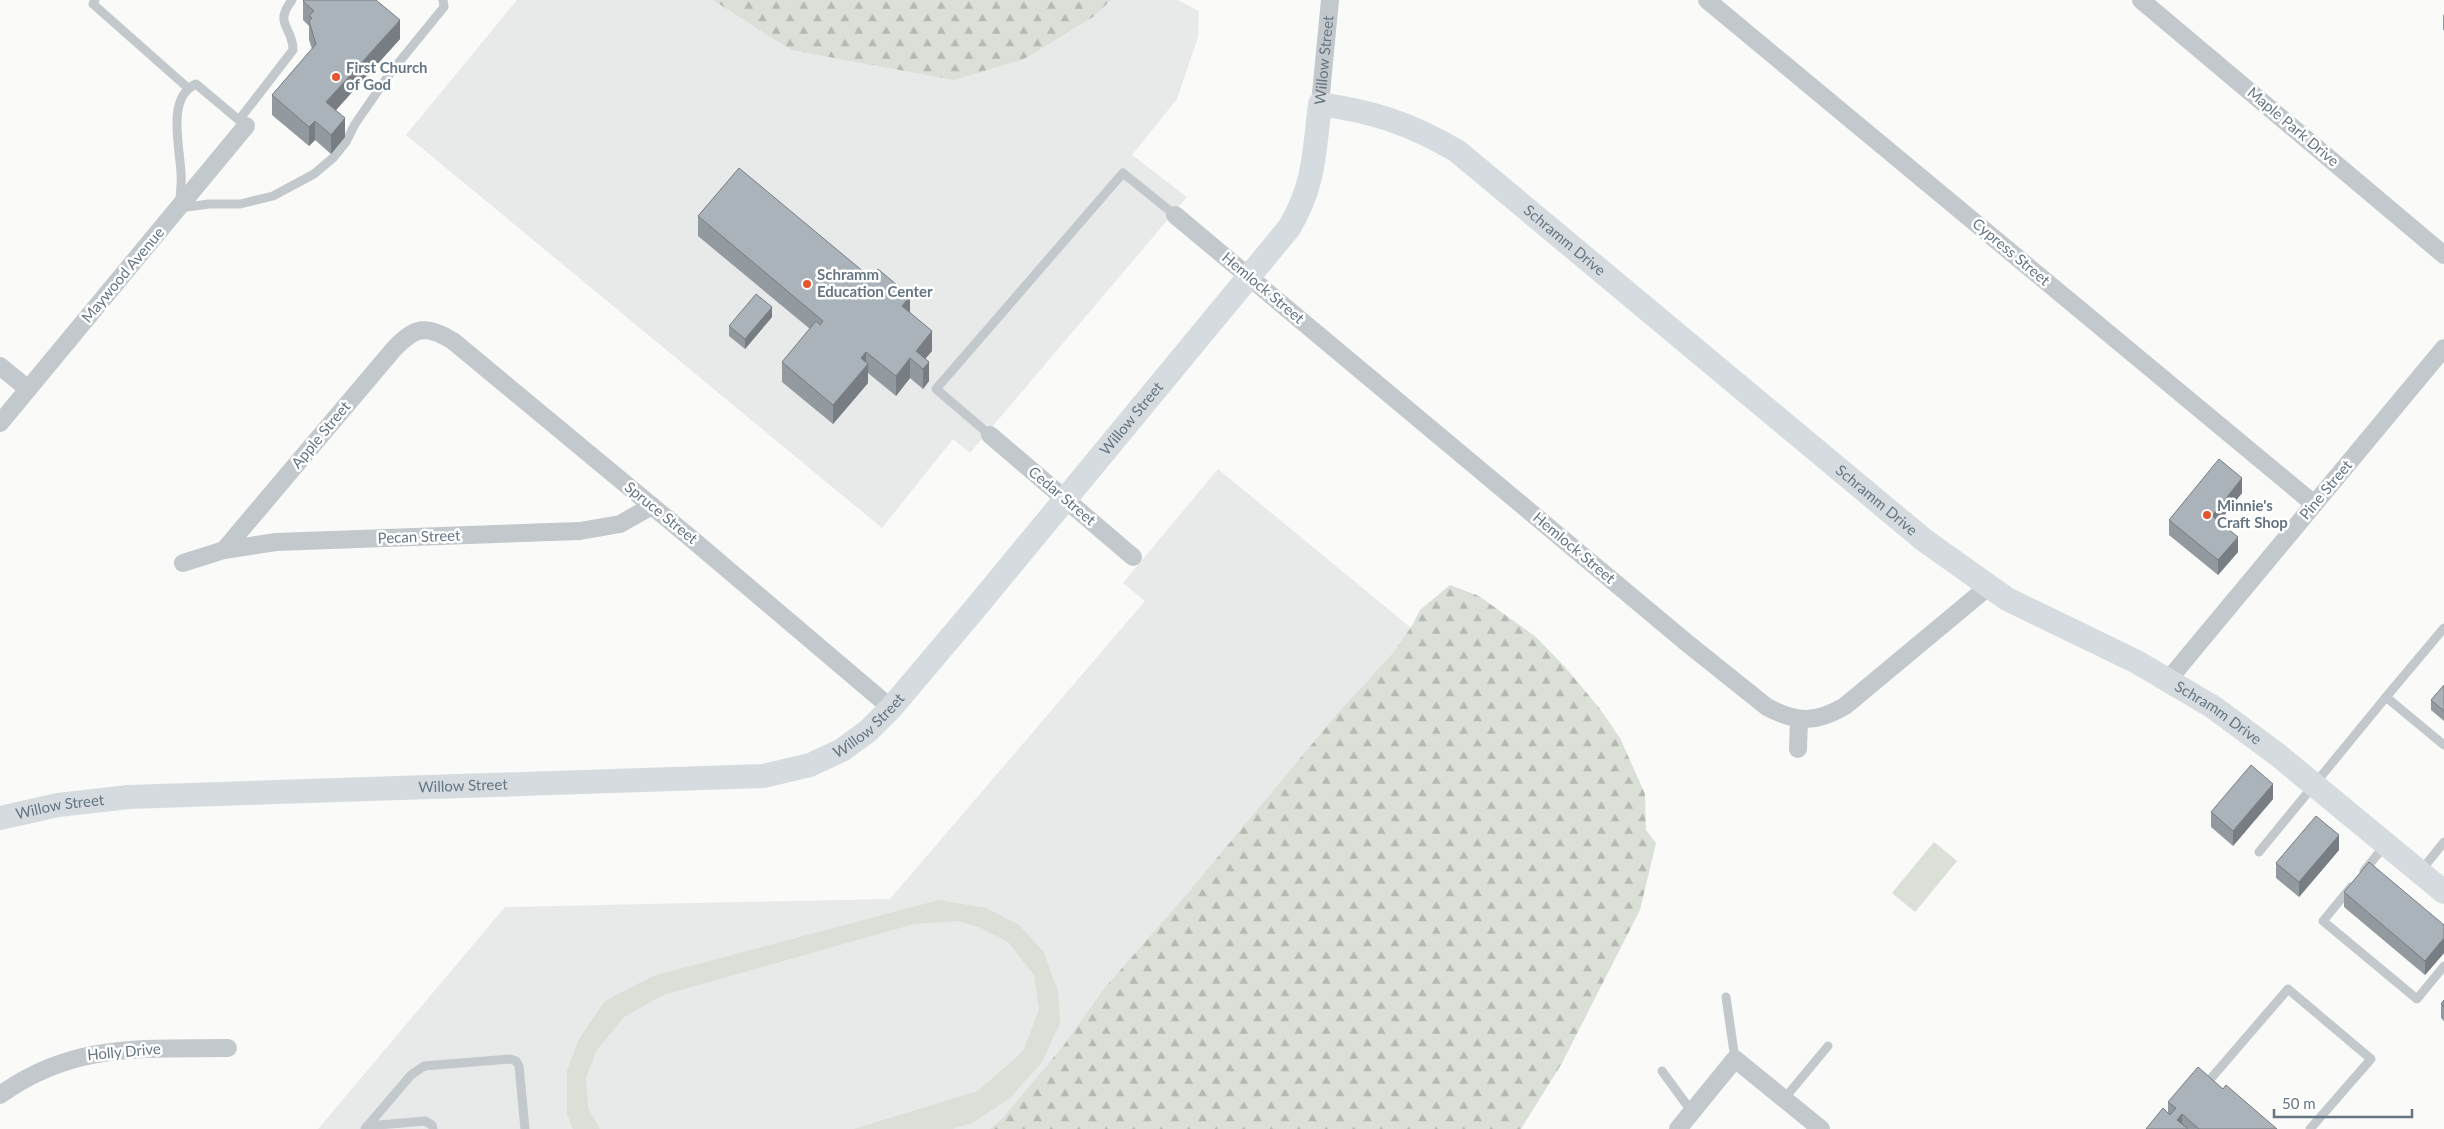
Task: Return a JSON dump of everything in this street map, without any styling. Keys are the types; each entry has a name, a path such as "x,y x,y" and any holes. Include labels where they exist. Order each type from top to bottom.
{"street":[{"name":"Willow Street","path":"0,818 58,805 128,797 719,778 780,774 810,765 842,750 862,736 891,708 1289,228 1302,206 1312,174 1330,0"},
{"name":"Cypress Street","path":"1707,0 2314,504"},
{"name":"Maple Park Drive","path":"2141,0 2444,255"},
{"name":"Schramm Drive","path":"1320,104 1353,109 1400,121 1457,151 1860,488 1988,587 2033,612 2169,679 2234,722 2444,892"},
{"name":"Maywood Avenue","path":"0,423 179,208 242,123"},
{"name":"Hemlock Street","path":"1175,215 1767,707 1789,718 1799,720"},
{"name":"Spruce Street","path":"425,329 453,341 891,708"},
{"name":"Apple Street","path":"224,550 393,350 416,331 425,329"},
{"name":"Pine Street","path":"2169,679 2444,348"},
{"path":"0,366 28,389"},
{"name":"Cedar Street","path":"990,435 1133,557"},
{"name":"Pecan Street","path":"183,563 224,550 276,542 580,532 620,524 652,506"},
{"path":"1798,749 1799,720 1812,719 1832,713 1845,706 1988,587"},
{"name":"Holly Drive","path":"0,1095 43,1068 78,1056 146,1049 228,1048"},
{"path":"1678,1129 1735,1059 1784,1098 1812,1126"}],"lane":[{"path":"95,0 93,4 188,88"},
{"path":"292,0 284,11 283,20 293,41 293,50 242,123 196,84 188,88 181,97 178,114 182,176 179,208 209,204 240,204 273,196 314,174 334,157 346,142 355,124 391,72 444,4"},
{"path":"990,435 936,389 1123,173 1175,215"},
{"path":"2260,852 2444,628"},
{"path":"2386,697 2444,745"},
{"path":"2420,872 2444,842"},
{"path":"2386,844 2323,921 2417,999 2444,966"},
{"path":"2222,1095 2207,1083 2288,989 2371,1059 2310,1129"},
{"path":"1726,998 1735,1059"},
{"path":"1784,1098 1828,1046"},
{"path":"366,1127 411,1075 424,1066 510,1058 516,1061 519,1066 525,1129"},
{"path":"1662,1071 1692,1112"},
{"path":"366,1127 424,1121 432,1125 433,1129"}],"shaded area":[{"path":"517,0 1178,0 1199,11 1198,37 1177,99 1132,155 1187,197 970,453 953,439 882,528 406,135"},
{"path":"1218,469 1439,651 1038,1129 318,1129 505,907 890,899 1145,601 1123,583"}],"green space":[{"path":"713,0 1111,0 1093,17 1024,59 954,80 791,50"},
{"path":"1450,585 1479,596 1536,637 1565,667 1600,709 1620,738 1645,794 1646,830 1656,843 1640,910 1562,1063 1521,1129 990,1129 1003,1118 1064,1045 1103,990 1187,894 1338,713 1393,653 1412,626 1420,610"},
{"path":"1934,842 1957,861 1915,912 1892,893"},
{"path":"939,900 986,908 1019,925 1043,951 1058,991 1060,1023 1042,1062 1009,1099 972,1123 952,1129 854,1129 978,1091 1023,1051 1039,1010 1034,975 1008,942 981,928 958,921 914,924 663,995 624,1017 596,1051 586,1079 588,1108 600,1129 573,1129 567,1114 567,1071 579,1039 605,1001 653,976"}],"building":[{"path":"304,0 376,0 400,20 326,102 345,118 331,135 315,121 309,127 272,95 316,44 309,21 312,18 309,16 314,11"},
{"path":"739,168 871,278 878,269 910,296 902,306 932,331 916,351 929,362 923,369 910,358 896,376 866,352 861,358 868,364 833,405 782,362 816,321 820,325 823,321 698,216"},
{"path":"756,294 772,307 745,339 729,326"},
{"path":"2219,459 2242,478 2212,516 2238,537 2218,560 2169,520"},
{"path":"2444,685 2444,711 2431,700"},
{"path":"2251,765 2273,784 2233,831 2211,812"},
{"path":"2316,816 2339,835 2299,882 2276,863"},
{"path":"2369,862 2444,925 2444,938 2425,961 2344,892"},
{"path":"2198,1067 2223,1089 2226,1085 2277,1129 2199,1129 2182,1114 2177,1120 2188,1129 2146,1129 2163,1108 2170,1115 2176,1108 2168,1102"}],"place":[{"name":"First Church of God","path":"336,77"},
{"name":"Schramm Education Center","path":"807,284"},
{"name":"Minnie's Craft Shop","path":"2207,515"}]}
